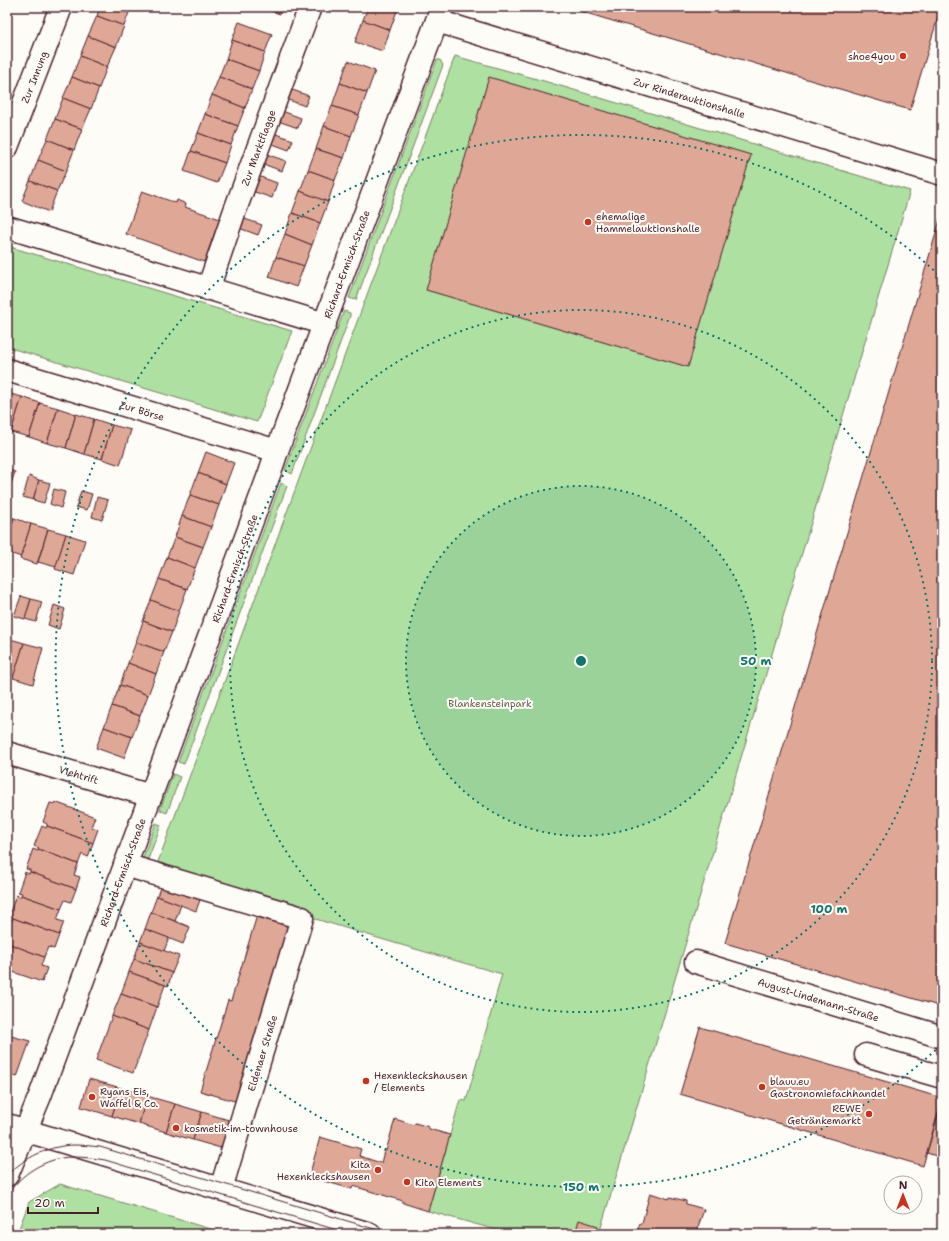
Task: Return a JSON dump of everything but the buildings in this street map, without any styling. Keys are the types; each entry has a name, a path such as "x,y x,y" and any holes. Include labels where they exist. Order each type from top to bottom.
{"street":[{"name":"Zur Innung","path":"7,147 61,7"},
{"name":"Zur Marktflagge","path":"208,289 234,213 310,7"},
{"name":"Zur Rinderauktionshalle","path":"440,14 942,174"},
{"name":"Richard-Ermisch-Straße","path":"7,1174 17,1128 72,1010 277,451 440,14"},
{"path":"7,227 325,324"},
{"name":"Zur Börse","path":"7,370 277,451"},
{"name":"Viehtrift","path":"7,753 150,796"},
{"name":"Eldenaer Straße","path":"125,865 302,918 222,1189"},
{"name":"August-Lindemann-Straße","path":"696,962 942,1037"},
{"path":"866,1054 942,1077"},
{"path":"17,1128 370,1234"}],"green space":[{"name":"Blankensteinpark","path":"455,56 544,81 910,191 599,1234 511,1234 428,1211 460,1100 466,1101 502,974 391,942 155,870"},
{"path":"437,60 440,60 443,65 356,300 349,298"},
{"path":"7,246 292,331 257,422 7,347"},
{"path":"344,311 350,313 350,316 292,474 285,470"},
{"path":"281,483 287,486 184,764 178,762"},
{"path":"173,774 180,777 167,813 160,810"},
{"path":"156,823 161,825 147,862 143,857"},
{"path":"60,1184 227,1234 17,1234 29,1202"}],"tram line":[{"path":"7,1175 29,1158 56,1147 75,1145 100,1147 391,1234"},
{"path":"7,1196 12,1188 26,1174 52,1160 71,1157 93,1158 105,1160 350,1234"}],"place":[{"name":"shoe4you","path":"903,56"},
{"name":"ehemalige Hammelauktionshalle","path":"588,222"},
{"name":"Hexenkleckshausen / Elements","path":"366,1081"},
{"name":"blauu.eu Gastronomiefachhandel","path":"762,1087"},
{"name":"Ryans Eis, Waffel & Co.","path":"92,1097"},
{"name":"REWE Getränkemarkt","path":"869,1114"},
{"name":"kosmetik-im-townhouse","path":"176,1128"},
{"name":"Kita Hexenkleckshausen","path":"378,1170"},
{"name":"Kita Elements","path":"407,1182"}]}
